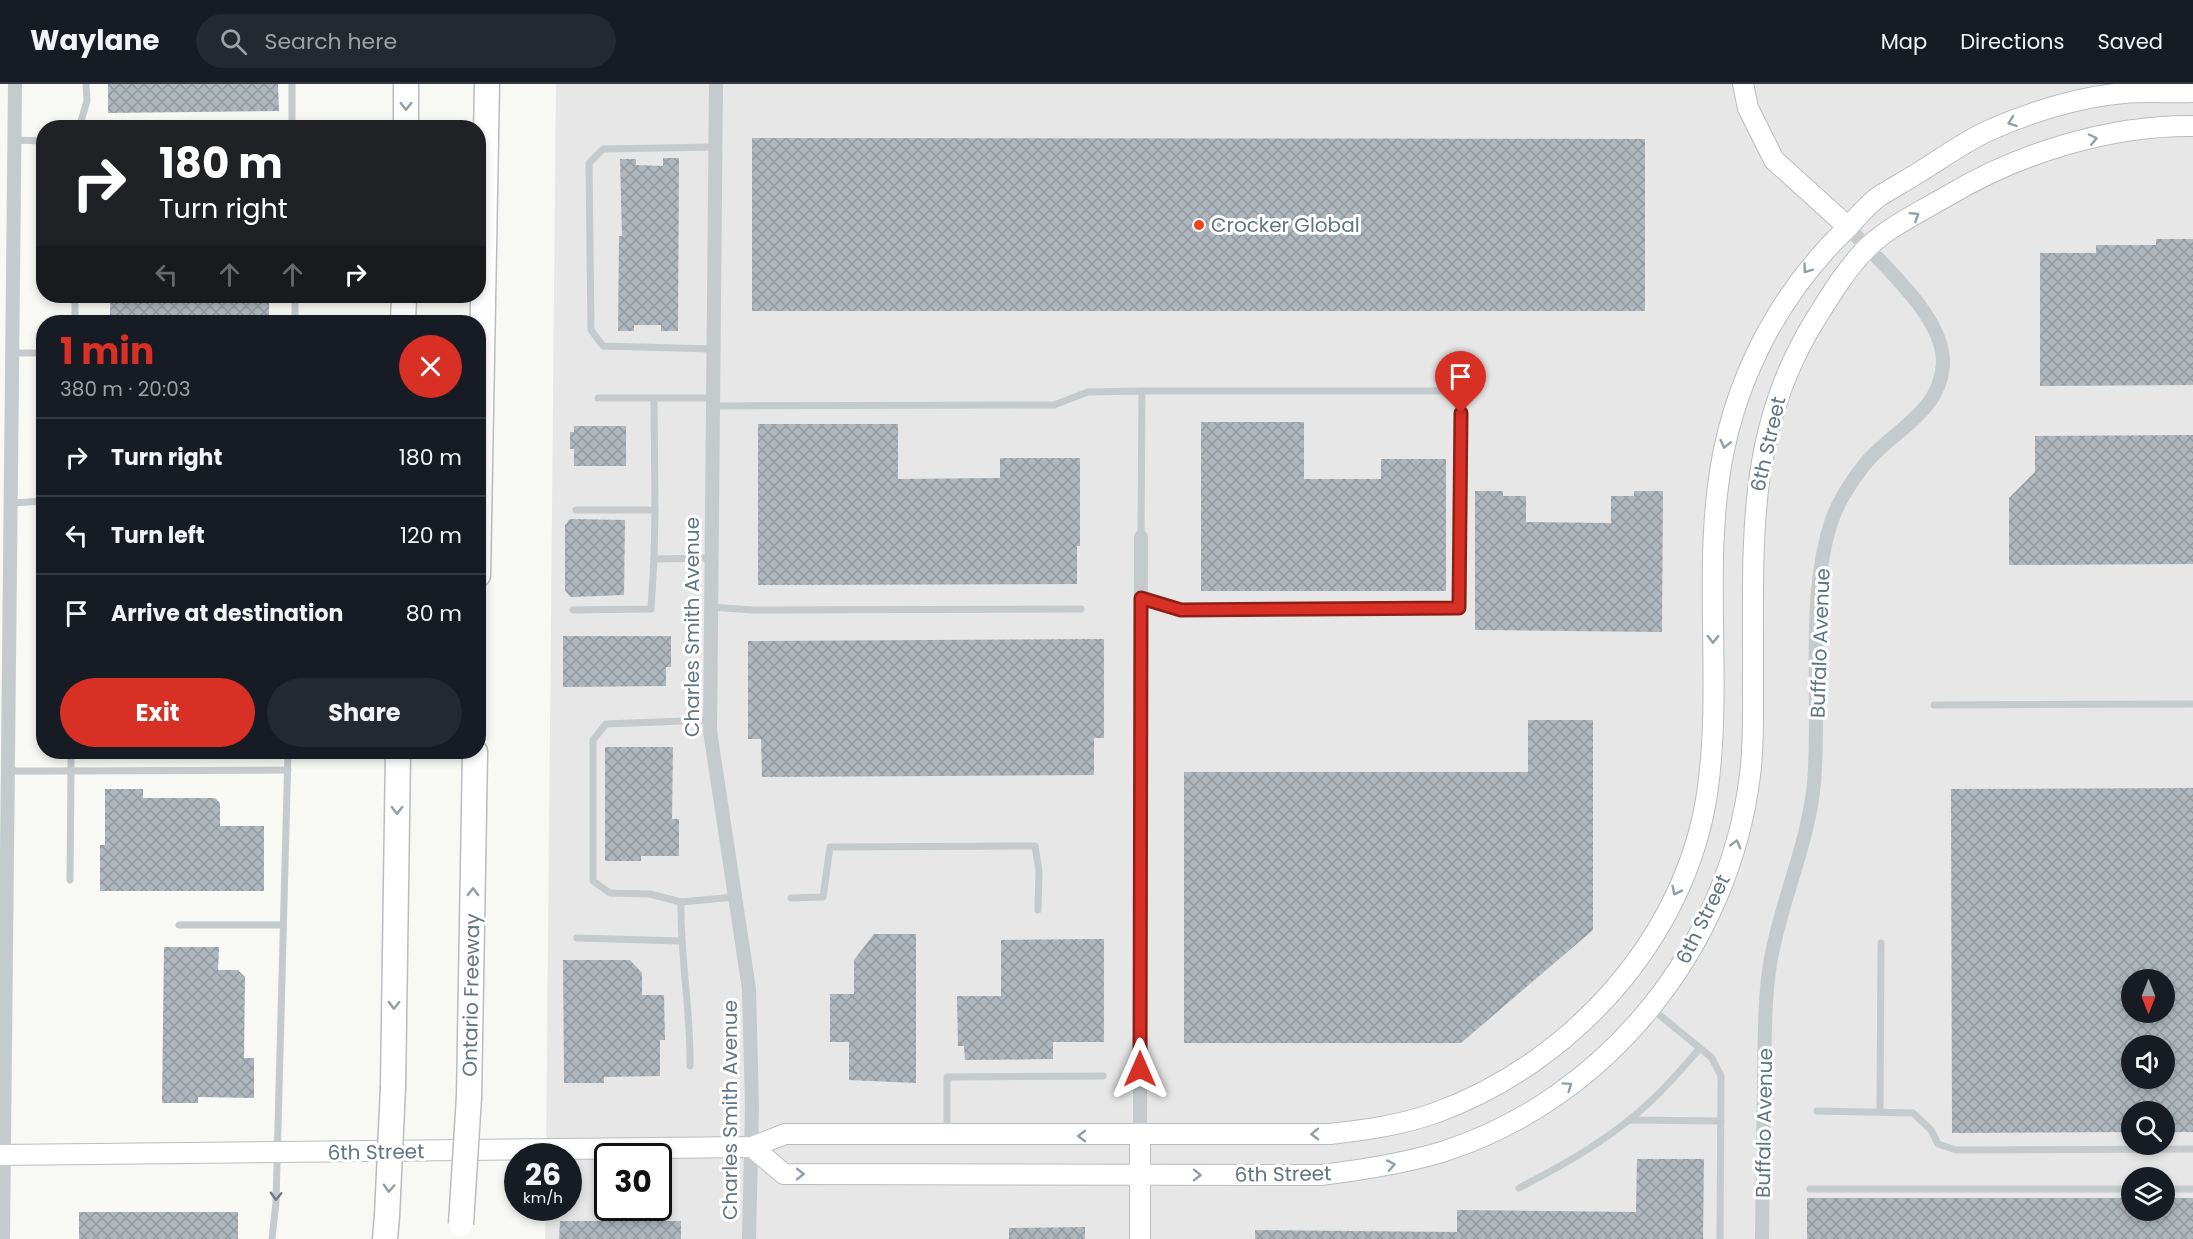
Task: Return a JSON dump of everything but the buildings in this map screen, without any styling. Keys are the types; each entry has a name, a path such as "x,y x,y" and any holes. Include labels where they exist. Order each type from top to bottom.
{"highway":[{"path":"406,84 406,120"},
{"path":"486,139 487,84"},
{"path":"386,1227 393,1088 398,759"},
{"name":"Ontario Freeway","path":"460,1231 469,1098 475,759"}],"main road":[{"name":"Buffalo Avenue","path":"1743,84 1748,108 1774,160 1848,227"},
{"name":"6th Street","path":"3,1155 752,1147 785,1134 1140,1136 1330,1134 1390,1126 1434,1114 1506,1079 1556,1045 1584,1021 1632,968 1651,939 1682,880 1701,825 1707,797 1712,732 1715,527 1725,443 1746,375 1775,315 1816,258 1876,199 1988,130 2055,106 2111,95 2193,92"},
{"name":"6th Street","path":"752,1147 784,1174 1139,1173 1272,1176 1321,1174 1368,1170 1446,1150 1519,1118 1562,1091 1600,1060 1652,1008 1686,959 1721,890 1746,803 1753,754 1755,499 1770,420 1784,380 1804,339 1839,282 1866,248 1980,177 2029,157 2089,139 2168,126 2193,126"},
{"path":"1140,1136 1140,1239"}],"street":[{"path":"3,1239 15,84"},
{"name":"Charles Smith Avenue","path":"716,84 710,720 749,989 752,1147 749,1239"},
{"name":"Buffalo Avenue","path":"1762,1239 1765,1017 1770,965 1800,855 1814,785 1817,732 1818,577 1830,524 1846,493 1865,464 1903,427 1925,410 1938,392 1943,363 1939,338 1929,319 1848,227"},
{"path":"1140,1136 1141,537"}],"lane":[{"path":"81,120 87,101 86,84"},
{"path":"292,84 292,120"},
{"path":"15,140 36,141"},
{"path":"713,349 603,346 591,330 589,163 603,149 716,147"},
{"path":"13,353 36,353"},
{"path":"1141,537 1142,391"},
{"path":"598,398 713,402 1054,405 1088,392 1461,391 1459,608 1181,610 1141,598"},
{"path":"573,610 651,609 655,510 654,399"},
{"path":"12,503 36,502"},
{"path":"576,510 655,510"},
{"path":"654,559 711,558"},
{"path":"711,607 752,610 1081,609"},
{"path":"1934,705 2193,704"},
{"path":"710,720 606,724 593,740 593,881 610,893 650,894 681,902 735,897"},
{"path":"70,880 71,759"},
{"path":"272,1239 288,759"},
{"path":"9,771 288,770"},
{"path":"791,898 823,897 830,846 1035,846 1039,872 1038,910"},
{"path":"681,902 681,941 691,1028 690,1066"},
{"path":"179,925 283,925"},
{"path":"577,939 681,941"},
{"path":"1880,1110 1881,943"},
{"path":"1652,1008 1712,1058 1721,1076 1720,1239"},
{"path":"1519,1188 1570,1162 1629,1120 1653,1099 1700,1048"},
{"path":"947,1136 947,1077 1103,1076"},
{"path":"1817,1111 1880,1110 1913,1113 1931,1130 1938,1144 1956,1150 2193,1149"},
{"path":"1629,1120 1720,1121"},
{"path":"1810,1189 2121,1189"},
{"path":"2175,1189 2193,1189"}],"shaded area":[{"path":"556,84 2193,84 2193,1239 545,1239 546,1221 582,1221 582,1143 546,1143"}],"place":[{"name":"Crocker Global","path":"1199,225"}],"route":[{"path":"1140,1069 1141,598 1181,610 1459,608 1461,413"}]}
